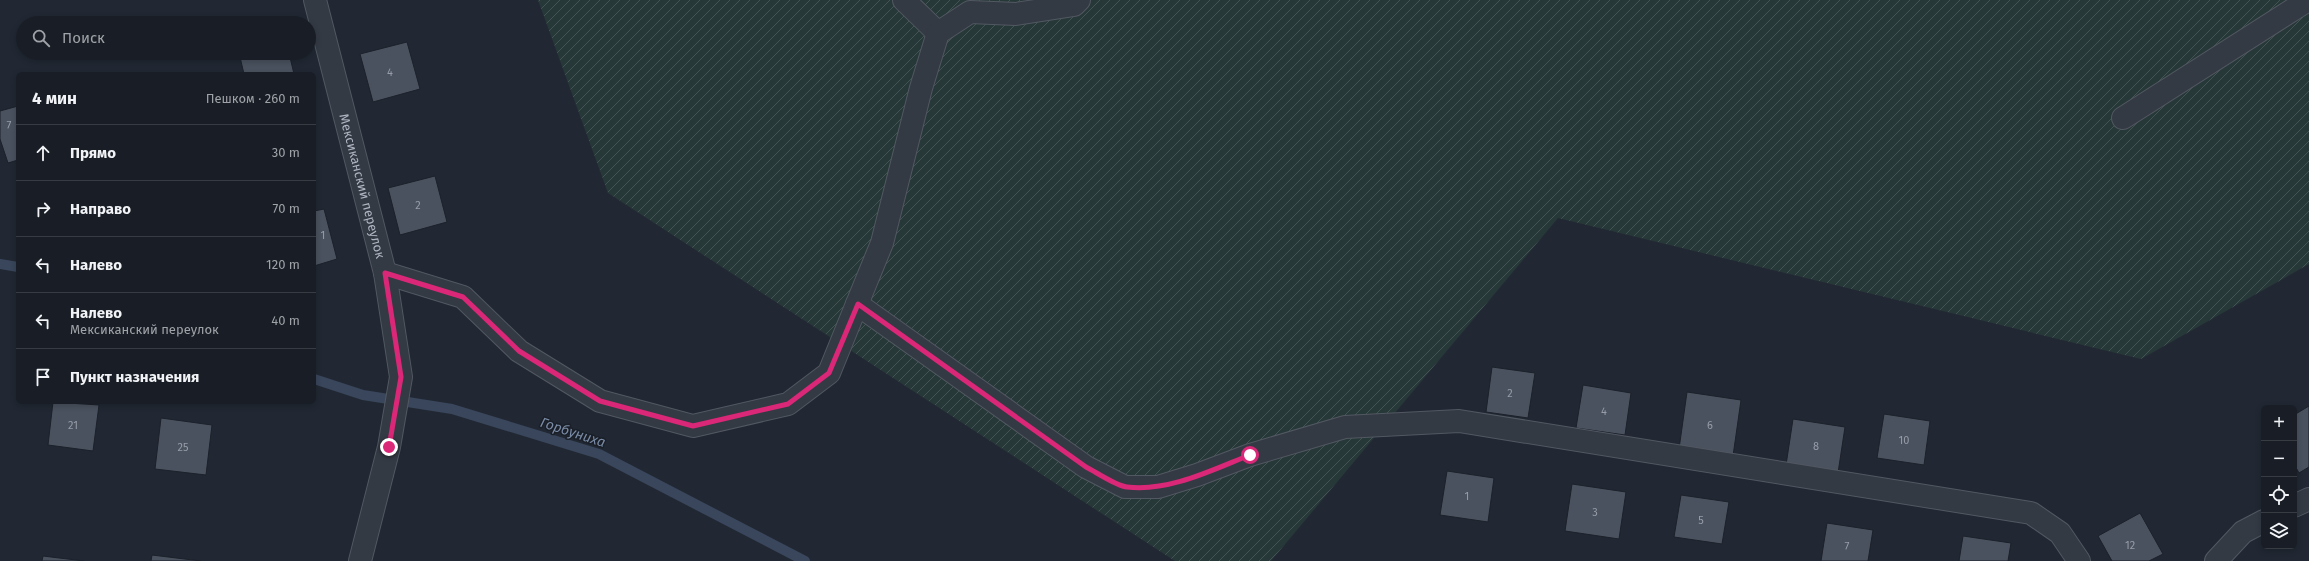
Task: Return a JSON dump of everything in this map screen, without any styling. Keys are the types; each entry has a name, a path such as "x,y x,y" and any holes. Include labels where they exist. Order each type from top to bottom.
{"street":[{"name":"Мексиканский переулок","path":"315,0 385,273 401,377 389,447 360,561"},
{"path":"904,0 938,33"},
{"path":"385,273 463,297 519,351 600,401 693,426 788,404 829,373 858,304 882,243 921,88 938,33 970,12 1016,14 1074,5 1079,0"},
{"path":"2123,118 2308,0"},
{"path":"858,304 1086,467 1125,487 1158,487 1197,475 1250,455 1345,427 1459,421 2031,513 2060,533 2079,561"},
{"path":"2297,505 2309,499"},
{"path":"2216,561 2243,532 2261,523"}],"shaded area":[{"path":"538,0 2309,0 2309,264 2141,359 1558,218 1271,561 1175,561 608,193"}],"building":[{"path":"407,42 420,89 373,102 360,54"},
{"path":"241,60 291,60 294,72 244,72"},
{"path":"16,107 16,161 8,163 0,139 0,111"},
{"path":"435,176 447,222 400,235 388,188"},
{"path":"324,209 337,259 316,265 316,211"},
{"path":"1492,367 1535,373 1528,418 1486,412"},
{"path":"1583,385 1631,393 1625,435 1576,428"},
{"path":"1687,392 1741,400 1733,456 1679,449"},
{"path":"53,404 99,405 93,451 48,445"},
{"path":"2309,406 2309,467 2299,473 2297,469 2297,413"},
{"path":"1884,414 1930,421 1924,465 1877,458"},
{"path":"161,418 212,425 206,475 155,469"},
{"path":"1793,419 1845,427 1838,473 1786,465"},
{"path":"1447,471 1494,478 1488,522 1440,515"},
{"path":"1572,484 1626,492 1619,539 1565,531"},
{"path":"1681,495 1729,502 1722,544 1674,537"},
{"path":"2140,513 2163,554 2149,561 2112,561 2098,536"},
{"path":"1827,523 1873,530 1868,561 1821,561"},
{"path":"1963,536 2011,543 2008,561 1959,561"},
{"path":"152,555 201,561 151,561"},
{"path":"43,556 84,561 42,561"}],"waterway":[{"name":"Горбуниха","path":"0,264 16,267"},
{"name":"Горбуниха","path":"316,380 363,395 452,409 599,454 805,561"}],"route":[{"path":"389,447 401,377 385,273 463,297 519,351 600,401 693,426 788,404 829,373 858,304 1086,467 1125,487 1158,487 1197,475 1250,455"}]}
